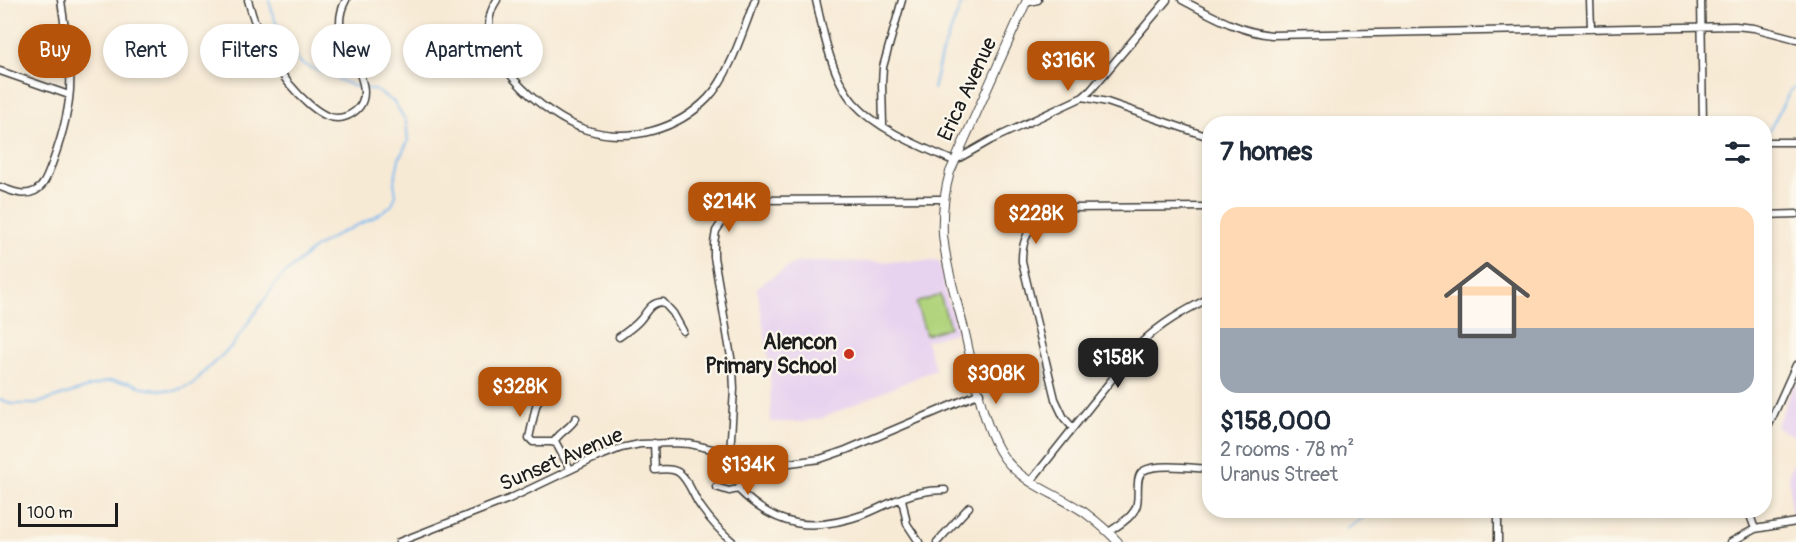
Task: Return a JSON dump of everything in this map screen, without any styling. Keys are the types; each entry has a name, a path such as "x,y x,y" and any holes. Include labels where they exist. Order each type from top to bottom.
{"street":[{"path":"0,187 19,194 28,194 41,187 57,149 69,95 70,69 61,0"},
{"path":"248,0 254,21 284,78 299,96 319,112 340,118 357,109 364,98 362,77 341,29 341,13 346,0"},
{"path":"497,0 489,31 497,57 508,72 529,95 547,110 569,123 588,130 614,135 657,130 675,124 710,97 724,76 755,0"},
{"path":"816,0 829,51 844,90 854,103 883,126 954,161 991,140 1083,98 1167,0"},
{"path":"883,126 883,67 902,0"},
{"path":"1027,1 1038,0"},
{"path":"1182,0 1230,25 1257,34 1272,35 1702,27 1754,28 1796,39"},
{"path":"1590,0 1591,28"},
{"path":"1701,0 1703,116"},
{"name":"Erica Avenue","path":"1027,1 954,161 943,200 946,255 988,424 999,449 1013,467 1030,482 1083,512 1118,542"},
{"path":"0,71 69,95"},
{"path":"1083,98 1107,102 1202,135"},
{"path":"1772,142 1796,142"},
{"path":"730,454 733,369 714,257 716,231 728,213 740,204 753,200 943,200"},
{"path":"1073,428 1064,418 1055,399 1022,262 1023,245 1033,226 1042,217 1069,208 1202,207"},
{"path":"1772,215 1796,214"},
{"path":"619,337 639,321 650,306 657,302 663,302 673,313 683,331"},
{"path":"1030,482 1125,361 1146,338 1170,320 1202,302"},
{"path":"1772,418 1796,365"},
{"path":"546,385 532,422 529,438 533,442 554,442"},
{"name":"Sunset Avenue","path":"399,542 509,499 570,469 621,448 654,443 690,444 749,458 790,463 820,459 980,393"},
{"path":"554,442 556,437 566,431 576,418"},
{"path":"554,442 570,469"},
{"path":"654,443 655,470 670,469 681,475 701,507 733,542"},
{"path":"716,487 729,491 738,489 744,480 749,458"},
{"path":"1109,532 1136,510 1139,478 1143,471 1155,468 1202,469"},
{"path":"738,489 752,503 769,514 798,524 809,525 834,522 865,514 916,493 945,490"},
{"path":"902,499 907,524 919,542"},
{"path":"937,542 969,507"},
{"path":"1498,518 1498,542"},
{"path":"1752,518 1755,529"},
{"path":"1731,542 1755,529 1796,522"}],"shaded area":[{"name":"Alencon Primary School","path":"940,261 945,291 958,332 926,341 936,369 823,418 802,422 771,422 770,367 757,287 793,264 801,262"},
{"path":"1796,379 1796,437 1776,427"},
{"path":"1796,457 1796,513 1791,513 1789,473"}],"green space":[{"path":"940,295 950,327 926,335 916,303"}],"waterway":[{"path":"0,399 11,404 35,404 108,381 128,382 148,389 174,391 193,384 232,346 279,279 313,249 338,234 373,218 392,205 396,195 394,182 399,159 408,141 406,121 394,102 375,90 353,86 302,64 284,42 269,0"},
{"path":"933,89 941,55 963,0"},
{"path":"1772,125 1790,91 1796,87"},
{"path":"1347,529 1363,518"}],"place":[{"name":"Alencon Primary School","path":"849,354"}]}
